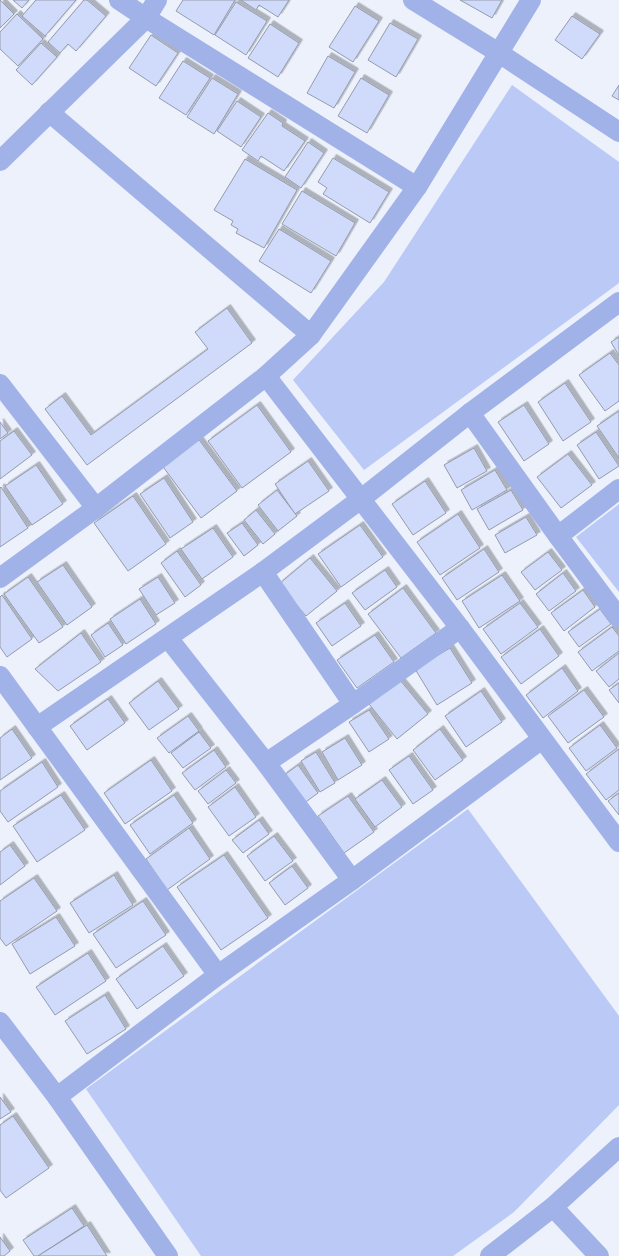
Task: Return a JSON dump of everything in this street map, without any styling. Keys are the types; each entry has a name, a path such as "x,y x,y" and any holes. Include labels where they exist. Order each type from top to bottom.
{"street":[{"path":"119,0 417,187"},
{"path":"0,161 146,18 157,0"},
{"path":"412,0 499,53 619,132"},
{"path":"0,578 96,508 266,376 311,335 417,187 531,0"},
{"path":"49,112 311,335"},
{"path":"38,727 263,572 361,499 470,413 619,302"},
{"path":"266,376 460,628 619,842"},
{"path":"0,384 96,508"},
{"path":"470,413 619,618"},
{"path":"558,536 619,489"},
{"path":"263,572 353,704"},
{"path":"266,763 353,704 460,628"},
{"path":"168,638 266,763 352,880"},
{"path":"0,676 218,975"},
{"path":"57,1097 218,975 352,880 542,739"},
{"path":"0,1022 57,1097 168,1256"},
{"path":"490,1256 553,1207 619,1147"},
{"path":"553,1207 599,1256"}],"shaded area":[{"path":"512,85 619,162 619,283 364,470 293,380 384,282"},
{"path":"619,504 619,592 576,537"},
{"path":"468,809 619,1016 619,1105 514,1212 453,1256 201,1256 86,1089"}],"building":[{"path":"0,0 14,14 0,28"},
{"path":"13,0 29,0 22,8"},
{"path":"36,0 76,0 45,36 22,16"},
{"path":"84,0 87,0 106,16 76,51 68,44 60,53 48,42"},
{"path":"183,0 235,0 214,35 176,11"},
{"path":"241,0 289,0 278,17 259,5 256,10"},
{"path":"460,0 502,0 492,18"},
{"path":"236,2 267,21 246,55 215,35"},
{"path":"355,6 379,21 353,62 329,47"},
{"path":"17,14 43,39 18,66 0,49 0,32"},
{"path":"572,16 600,34 582,59 555,40"},
{"path":"390,23 418,39 396,77 368,60"},
{"path":"270,24 299,43 278,77 248,58"},
{"path":"151,35 178,53 156,86 129,68"},
{"path":"41,43 57,57 32,85 16,70"},
{"path":"328,56 355,72 334,108 307,93"},
{"path":"183,61 210,78 186,115 159,98"},
{"path":"212,78 238,94 214,134 187,117"},
{"path":"361,78 389,95 367,133 338,116"},
{"path":"619,85 619,100 612,96"},
{"path":"237,101 261,117 241,147 217,131"},
{"path":"268,113 283,123 282,126 305,141 284,171 261,156 258,161 242,150"},
{"path":"308,142 324,153 301,188 285,177"},
{"path":"333,158 389,192 370,223 323,194 327,188 318,182"},
{"path":"245,159 297,190 264,248 236,233 238,229 231,225 233,221 214,210"},
{"path":"302,191 355,223 336,256 282,224"},
{"path":"279,229 331,261 311,293 259,261"},
{"path":"227,308 252,343 87,465 45,409 62,396 91,435 208,349 195,332"},
{"path":"619,337 619,356 611,342"},
{"path":"610,353 619,365 619,401 605,411 579,375"},
{"path":"565,383 591,422 563,441 538,402"},
{"path":"257,405 291,452 242,488 208,441"},
{"path":"524,405 549,444 524,461 498,422"},
{"path":"619,411 619,458 597,426"},
{"path":"0,422 8,433 0,439"},
{"path":"14,431 32,455 0,479 0,441"},
{"path":"596,432 619,466 599,479 577,445"},
{"path":"197,437 237,491 201,518 161,464"},
{"path":"474,448 487,471 457,488 444,465"},
{"path":"568,454 592,485 561,508 537,477"},
{"path":"308,461 329,491 295,514 275,484"},
{"path":"36,465 63,504 32,525 5,486"},
{"path":"495,470 507,490 472,510 461,490"},
{"path":"164,478 193,522 170,538 140,494"},
{"path":"425,481 446,513 413,535 392,504"},
{"path":"1,487 28,528 0,547 0,488"},
{"path":"277,490 297,516 278,531 258,505"},
{"path":"511,490 523,510 489,530 477,509"},
{"path":"133,496 166,544 128,571 94,523"},
{"path":"256,510 275,534 263,544 244,520"},
{"path":"458,514 480,548 440,575 417,542"},
{"path":"526,517 537,535 505,553 495,535"},
{"path":"242,523 258,545 244,556 227,533"},
{"path":"360,525 383,557 341,587 318,554"},
{"path":"213,528 233,557 202,579 181,549"},
{"path":"484,549 499,572 457,600 442,578"},
{"path":"177,551 201,585 185,597 161,563"},
{"path":"548,552 562,570 535,590 521,572"},
{"path":"310,558 337,591 306,616 279,584"},
{"path":"63,565 92,607 67,625 37,582"},
{"path":"385,570 397,587 365,610 352,593"},
{"path":"563,573 576,591 549,611 536,594"},
{"path":"502,575 520,601 479,628 462,601"},
{"path":"28,577 63,627 39,643 4,594"},
{"path":"158,577 175,603 156,615 139,589"},
{"path":"403,588 436,633 401,658 368,614"},
{"path":"583,590 595,607 564,631 551,613"},
{"path":"2,595 32,639 7,657 0,647 0,597"},
{"path":"140,599 156,624 126,644 110,619"},
{"path":"345,603 361,626 332,646 316,623"},
{"path":"520,603 538,627 501,654 483,629"},
{"path":"600,609 611,624 579,647 568,632"},
{"path":"108,623 123,645 105,657 91,635"},
{"path":"612,627 619,636 619,651 592,671 578,652"},
{"path":"540,629 559,656 521,684 501,657"},
{"path":"81,633 101,662 58,691 35,669"},
{"path":"375,635 394,662 357,688 337,660"},
{"path":"450,648 472,683 437,705 415,669"},
{"path":"619,653 619,679 609,687 596,671"},
{"path":"562,668 578,691 543,718 526,695"},
{"path":"400,680 428,714 397,739 369,704"},
{"path":"158,681 179,709 149,730 129,703"},
{"path":"619,683 619,703 609,690"},
{"path":"584,690 604,717 568,743 548,716"},
{"path":"481,691 502,722 466,747 445,716"},
{"path":"108,699 125,723 87,750 70,726"},
{"path":"369,710 389,739 369,752 349,722"},
{"path":"188,716 199,731 169,753 157,738"},
{"path":"600,725 617,748 586,771 569,748"},
{"path":"12,729 32,758 0,780 0,738"},
{"path":"440,729 463,760 435,780 413,750"},
{"path":"199,732 211,748 183,768 171,753"},
{"path":"345,738 362,765 338,780 322,752"},
{"path":"619,749 619,790 606,800 586,774"},
{"path":"214,750 226,767 195,790 182,773"},
{"path":"316,752 335,783 320,792 301,761"},
{"path":"409,756 433,790 413,804 389,770"},
{"path":"151,760 172,791 125,824 104,793"},
{"path":"42,762 58,787 8,822 0,811 0,791"},
{"path":"298,765 318,793 303,804 283,776"},
{"path":"226,770 236,783 208,804 198,791"},
{"path":"382,780 402,807 375,827 355,799"},
{"path":"235,787 256,817 229,836 208,807"},
{"path":"619,793 619,815 608,801"},
{"path":"61,795 85,830 37,862 13,826"},
{"path":"174,795 193,823 150,854 130,825"},
{"path":"348,796 374,832 344,853 318,816"},
{"path":"259,820 269,834 243,853 232,840"},
{"path":"189,828 210,859 167,890 146,859"},
{"path":"274,836 293,861 265,881 247,856"},
{"path":"10,845 25,866 0,885 0,852"},
{"path":"224,855 268,918 221,950 177,887"},
{"path":"292,866 308,888 285,905 269,883"},
{"path":"114,875 133,905 89,933 70,903"},
{"path":"34,878 57,911 6,946 0,938 0,901"},
{"path":"143,901 166,935 116,968 93,934"},
{"path":"56,917 75,946 30,974 12,944"},
{"path":"163,946 184,976 137,1009 116,979"},
{"path":"88,953 106,981 55,1015 36,987"},
{"path":"105,995 126,1029 87,1054 65,1021"},
{"path":"0,1097 11,1112 0,1119"},
{"path":"13,1116 49,1168 6,1198 0,1190 0,1125"},
{"path":"72,1208 84,1226 38,1256 34,1256 23,1240"},
{"path":"87,1225 107,1256 38,1256"},
{"path":"0,1237 10,1251 4,1256 0,1256"}]}
